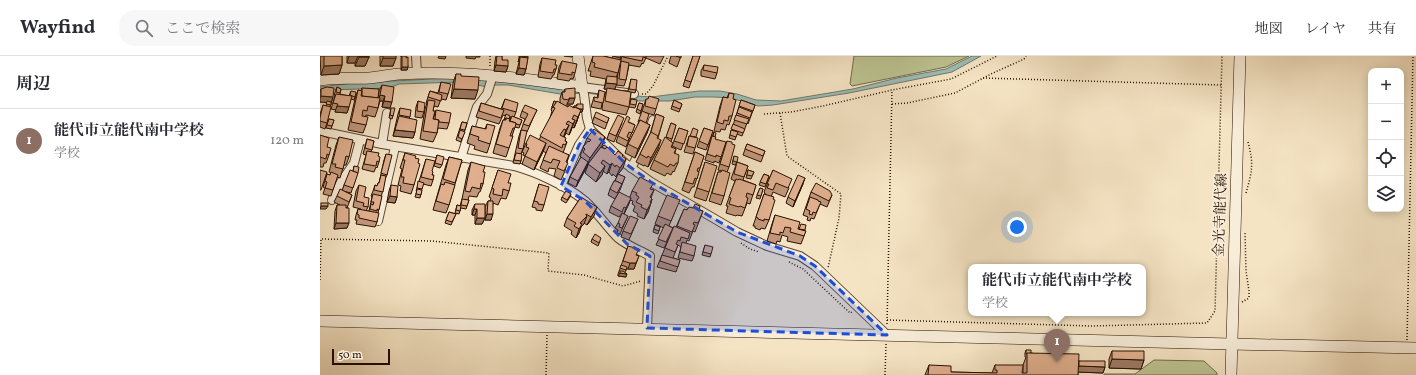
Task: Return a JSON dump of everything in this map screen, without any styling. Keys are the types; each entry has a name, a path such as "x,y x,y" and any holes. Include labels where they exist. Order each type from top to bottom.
{"street":[{"path":"416,56 417,73"},
{"path":"578,56 590,129 631,168 651,182 737,232 767,246 800,256 815,266 887,335"},
{"name":"金光寺能代線","path":"1231,375 1240,56"},
{"path":"320,80 369,78 417,73 456,73 493,76 583,90 634,94"},
{"path":"462,158 475,113 490,88 493,76"},
{"path":"382,144 387,113"},
{"path":"631,168 646,141 652,120"},
{"path":"561,186 579,145 590,129"},
{"path":"320,131 395,147 514,166 527,170 561,186 585,201 617,236 627,244 650,256 648,328"},
{"path":"332,200 341,182 354,163 360,140"},
{"path":"378,221 395,147"},
{"path":"320,321 1411,348"}],"path":[{"path":"634,94 646,94 653,86 668,56"},
{"path":"764,114 823,106 892,90 951,79 997,56"},
{"path":"892,104 907,103 955,93 1026,56"},
{"path":"887,320 1092,326 1207,323 1215,311 1222,56"},
{"path":"1411,348 1413,56"},
{"path":"983,78 1221,84"},
{"path":"885,375 892,90"},
{"path":"780,113 787,156 840,194 839,218 826,277"},
{"path":"1246,194 1252,174 1252,158 1247,141"},
{"path":"1233,305 1246,301 1249,298 1250,291 1246,271 1245,229"},
{"path":"320,280 321,239 432,241 549,253 548,271 584,275 623,286 649,278"},
{"path":"739,242 750,249 765,254"},
{"path":"786,260 803,269 850,313 858,307"},
{"path":"546,375 548,326"}],"highlighted area":[{"path":"590,129 626,164 651,182 737,232 800,256 815,266 887,335 647,328 650,256 627,244 585,201 561,186 579,145"}],"green space":[{"path":"854,56 969,56 946,67 852,86 850,84"},
{"path":"1154,360 1204,361 1217,373 1217,375 1104,375 1135,374"}],"water":[{"path":"972,56 981,56 952,72 849,93 758,106 731,98 695,97 670,101 637,101 588,93 560,94 508,85 494,85 488,87 459,82 399,84 389,88 330,90 320,92 320,87 354,83 464,78 519,81 651,97 699,91 720,91 737,94 756,100 781,101 853,89 897,78 946,69"}],"building":[{"path":"324,56 342,56 342,65 324,66"},
{"path":"383,56 396,56 396,58 383,58"},
{"path":"402,56 406,56 406,58 408,57 408,67 402,67"},
{"path":"497,56 502,56 502,60 508,60 508,66 496,65"},
{"path":"593,56 603,56 621,60 618,73 594,67 595,63 592,62"},
{"path":"623,56 646,56 646,58 643,57 642,61"},
{"path":"693,56 700,56 691,82 685,80"},
{"path":"520,57 528,58 526,69 519,68"},
{"path":"542,58 556,60 555,65 557,65 553,73 540,71"},
{"path":"562,61 577,64 575,73 572,72 572,75 559,73"},
{"path":"621,61 629,63 626,80 619,79"},
{"path":"704,65 718,67 717,73 703,70"},
{"path":"456,74 461,74 461,76 479,77 478,90 454,89"},
{"path":"607,76 617,77 617,84 606,83"},
{"path":"631,79 637,80 636,90 629,89"},
{"path":"441,82 451,84 448,94 439,92"},
{"path":"382,85 394,87 392,102 384,101 385,96 380,95"},
{"path":"327,87 334,88 333,97 321,96 321,89"},
{"path":"337,87 341,89 340,93 336,92"},
{"path":"362,88 379,89 378,98 362,96"},
{"path":"575,88 575,98 569,98 569,100 563,99 562,92 565,92 565,89"},
{"path":"607,88 631,92 629,107 605,101"},
{"path":"358,90 362,91 361,96 380,98 378,108 368,106 367,111 363,110 362,116 368,117 366,125 351,122"},
{"path":"599,90 605,92 603,103 594,101 594,97 598,98"},
{"path":"351,91 356,92 355,97 350,95"},
{"path":"430,91 442,95 441,101 428,97"},
{"path":"729,93 734,94 733,99 736,100 732,116 729,116 728,121 724,120 723,124 717,122 723,97 728,98"},
{"path":"336,94 352,96 349,107 337,106 338,104 333,103"},
{"path":"649,96 659,99 656,109 645,106 646,99 648,99"},
{"path":"505,99 518,103 516,112 502,108"},
{"path":"631,99 637,100 636,105 630,104"},
{"path":"428,100 435,101 433,119 439,120 437,133 423,131"},
{"path":"674,100 682,104 680,109 672,106"},
{"path":"741,100 755,105 753,111 739,106"},
{"path":"327,101 331,102 331,105 326,104"},
{"path":"418,101 425,103 424,112 417,111"},
{"path":"554,101 556,102 553,108 552,107"},
{"path":"557,101 568,107 569,105 581,110 578,117 574,115 572,119 575,120 573,124 568,121 566,124 569,125 560,135 566,138 565,141 567,142 565,145 563,144 562,148 540,136 555,108 553,107"},
{"path":"481,103 504,110 501,118 479,111"},
{"path":"639,103 643,104 641,111 637,109"},
{"path":"577,104 583,104 583,109 574,108"},
{"path":"323,105 331,107 327,123 320,121"},
{"path":"525,105 537,110 529,126 523,124 528,114 522,111"},
{"path":"739,107 752,112 750,118 737,113"},
{"path":"391,108 395,108 393,116 390,115"},
{"path":"400,108 411,110 410,117 399,115"},
{"path":"436,110 451,113 449,123 439,122 439,120 435,119"},
{"path":"642,111 649,114 646,123 640,120 638,122"},
{"path":"596,112 609,118 607,123 594,117"},
{"path":"506,114 510,116 509,119 506,118 504,120"},
{"path":"656,114 664,117 658,137 651,132"},
{"path":"618,115 624,118 616,136 609,133"},
{"path":"736,115 749,119 747,124 734,120"},
{"path":"399,116 417,120 415,132 395,130"},
{"path":"512,116 522,120 520,125 510,121"},
{"path":"627,116 630,118 628,122 635,125 632,133 629,132 627,137 629,138 628,141 618,136"},
{"path":"506,118 510,119 509,121 516,123 510,136 513,136 509,148 496,144 503,120 506,120"},
{"path":"329,119 334,120 332,126 327,125"},
{"path":"640,120 650,125 638,149 628,144"},
{"path":"462,122 467,123 465,130 460,129"},
{"path":"671,123 676,125 672,139 666,137"},
{"path":"487,124 495,126 490,144 478,140 479,137 470,134 472,126 486,129"},
{"path":"733,124 745,129 743,133 731,129"},
{"path":"679,128 688,131 684,144 674,141"},
{"path":"693,128 698,130 696,137 690,136"},
{"path":"704,128 713,131 708,145 699,141"},
{"path":"594,129 605,137 590,158 583,152 585,149 583,147 588,141 589,142 591,140 587,138"},
{"path":"460,130 465,132 462,139 458,137"},
{"path":"521,130 527,131 523,149 518,148"},
{"path":"731,130 738,132 736,137 730,135"},
{"path":"651,132 658,136 657,138 661,140 651,158 648,156 647,158 640,154"},
{"path":"320,135 329,138 327,147 331,148 326,159 320,157"},
{"path":"530,135 546,143 537,162 525,156 529,148 526,147 526,143"},
{"path":"689,136 698,138 695,148 687,146"},
{"path":"712,136 716,137 715,139 726,142 721,157 707,154"},
{"path":"339,137 353,140 349,157 346,156 343,169 335,167 336,164 332,164"},
{"path":"665,137 673,143 671,147 676,149 674,153 679,155 678,163 674,166 670,164 668,167 654,160"},
{"path":"367,139 374,141 372,150 365,148"},
{"path":"727,141 732,142 732,144 735,145 729,167 720,164"},
{"path":"747,144 765,151 763,156 745,149"},
{"path":"549,146 569,155 566,162 568,163 564,171 557,168 560,161 553,159 551,163 543,160"},
{"path":"601,147 605,149 607,147 615,155 618,151 623,155 622,156 626,159 620,168 616,165 615,167 612,163 610,165 603,160 601,163 605,166 600,173 588,164"},
{"path":"367,151 379,153 379,162 377,161 376,166 364,164"},
{"path":"695,152 704,156 700,168 698,168 697,171 699,172 697,179 695,178 693,184 685,182"},
{"path":"405,153 416,156 415,158 419,159 418,163 420,164 414,185 403,183 404,177 401,177"},
{"path":"516,153 522,154 521,161 514,160"},
{"path":"386,154 392,155 387,175 381,173"},
{"path":"437,155 444,157 442,165 435,163"},
{"path":"734,156 738,157 737,162 733,161"},
{"path":"449,157 462,160 455,183 443,179"},
{"path":"581,157 588,162 578,181 570,177"},
{"path":"426,159 435,161 432,171 432,175 434,175 433,180 421,177"},
{"path":"471,162 485,166 483,172 485,172 483,184 481,183 480,189 472,187 470,192 465,191"},
{"path":"705,162 717,166 709,192 697,188"},
{"path":"737,162 748,166 744,177 734,174"},
{"path":"354,166 359,167 358,173 353,171"},
{"path":"320,170 327,172 321,190 320,190"},
{"path":"350,170 358,173 353,188 344,185"},
{"path":"498,170 511,174 508,183 511,183 509,191 503,189 502,196 493,194 494,189 492,188"},
{"path":"722,170 730,173 724,196 712,193 718,172 721,172"},
{"path":"748,170 754,172 752,176 747,175"},
{"path":"773,170 792,179 788,188 776,183 773,190 767,188 769,184 767,184"},
{"path":"331,172 338,175 333,190 325,188 327,174 330,175"},
{"path":"618,174 625,177 622,184 615,181"},
{"path":"764,174 769,176 766,184 760,182"},
{"path":"381,175 386,176 383,192 374,190 375,185 377,186 379,183"},
{"path":"798,175 805,178 795,201 788,197"},
{"path":"640,177 653,184 650,189 654,190 650,197 652,199 647,210 636,202 639,197 636,195 637,193 632,191"},
{"path":"736,179 756,185 753,195 747,193 746,197 748,198 745,208 729,204 731,198 729,197"},
{"path":"418,181 424,183 422,189 417,188"},
{"path":"614,181 622,184 617,193 610,189"},
{"path":"445,182 455,185 449,205 436,201 441,184 444,185"},
{"path":"816,183 830,191 832,195 829,201 811,192"},
{"path":"539,184 549,187 544,205 538,204 538,202 534,201"},
{"path":"359,185 366,187 364,197 369,198 368,207 363,206 364,203 356,201"},
{"path":"391,185 398,186 397,197 390,196"},
{"path":"760,188 763,189 761,196 757,195"},
{"path":"340,189 352,195 349,202 337,196"},
{"path":"417,189 422,190 421,195 416,194"},
{"path":"566,191 571,194 567,200 562,197"},
{"path":"619,192 631,198 626,208 624,207 622,212 611,206"},
{"path":"373,194 382,196 379,210 377,209 377,211 370,209 371,204 373,205 374,202 371,202"},
{"path":"764,194 774,197 773,199 775,200 769,220 764,219 764,221 756,217"},
{"path":"667,195 680,200 671,221 658,216"},
{"path":"581,197 597,207 591,217 586,214 587,216 580,223 582,224 579,229 574,226 576,223 567,218"},
{"path":"810,197 821,202 816,213 813,212 812,215 809,214 810,211 806,209"},
{"path":"462,199 469,200 467,206 461,205"},
{"path":"488,201 493,201 493,214 487,214"},
{"path":"321,203 328,203 328,206 321,206"},
{"path":"475,204 485,204 485,218 477,218 477,209 474,209"},
{"path":"695,204 700,206 699,210 703,211 698,223 694,222 693,224 695,225 692,232 677,226 684,209 687,210 689,207 693,208"},
{"path":"337,205 346,205 346,208 349,208 349,223 336,223"},
{"path":"457,205 461,206 460,211 456,210"},
{"path":"358,209 379,213 377,222 359,218 359,215 357,214"},
{"path":"449,212 456,214 452,222 446,220"},
{"path":"622,213 628,216 622,228 619,227 620,224 618,223"},
{"path":"775,215 800,222 798,229 806,231 804,236 790,232 791,228 785,227 783,233 780,232 780,235 770,233"},
{"path":"630,216 638,219 631,234 623,231"},
{"path":"665,224 673,228 666,242 658,239"},
{"path":"801,224 806,225 805,230 799,229"},
{"path":"655,225 660,227 659,231 654,229"},
{"path":"674,226 690,233 688,239 681,237 680,241 678,240 676,244 678,245 675,252 665,248"},
{"path":"595,234 601,238 599,243 592,239"},
{"path":"682,242 696,246 694,256 680,252"},
{"path":"705,245 713,247 711,254 703,252"},
{"path":"628,246 639,249 636,255 639,256 636,263 623,261"},
{"path":"662,255 680,260 678,267 660,261"},
{"path":"621,265 627,267 626,270 620,268"},
{"path":"620,271 623,271 627,274 620,273"},
{"path":"1026,350 1031,350 1031,353 1026,354"},
{"path":"1112,351 1144,351 1144,360 1112,359"},
{"path":"1027,353 1079,354 1078,375 928,375 929,365 951,366 951,372 997,373 997,370 995,370 995,365 1023,365 1022,373 1027,373"},
{"path":"1079,361 1105,361 1105,367 1079,366"}],"place":[{"name":"能代市立能代南中学校","path":"1057,362"}]}
